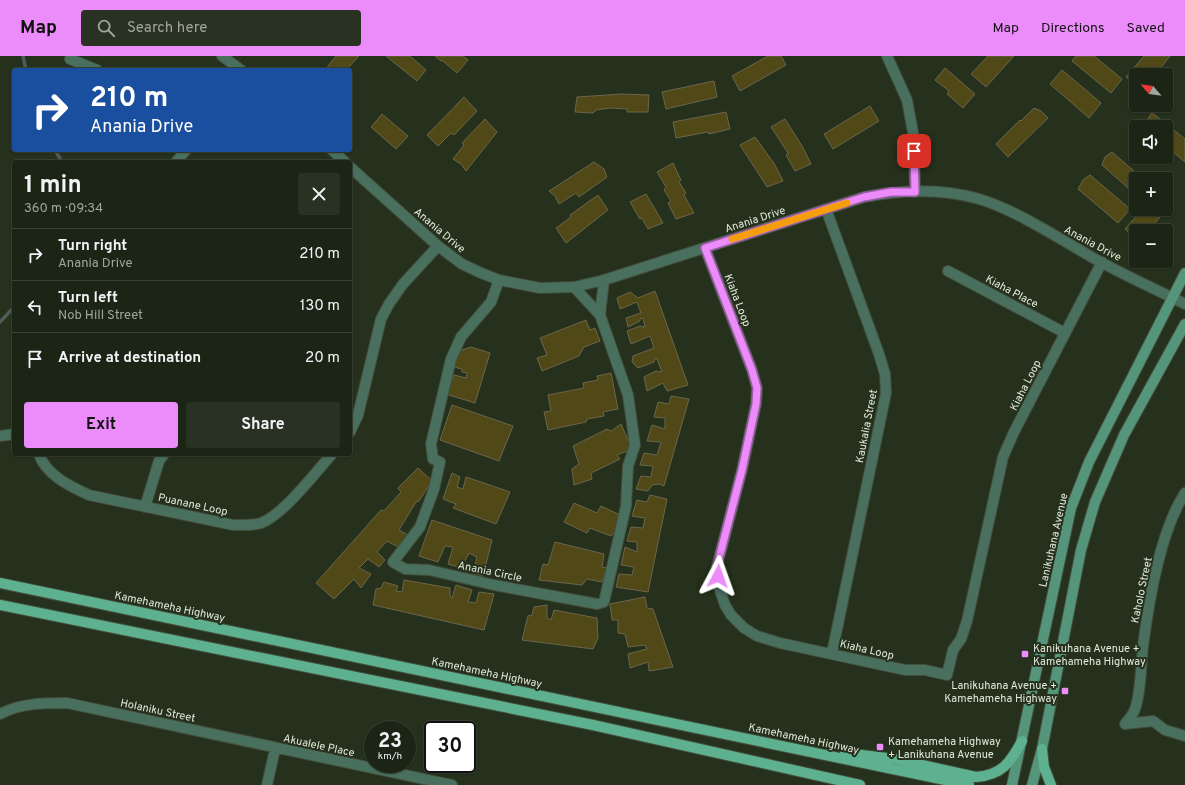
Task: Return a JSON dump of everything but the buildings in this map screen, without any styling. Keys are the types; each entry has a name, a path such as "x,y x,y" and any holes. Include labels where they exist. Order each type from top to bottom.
{"main road":[{"name":"Lanikuhana Avenue","path":"1012,785 1070,516 1078,488 1089,462 1185,273"},
{"path":"1032,785 1042,749 1081,550 1095,502 1124,435 1185,324"},
{"name":"Kamehameha Highway","path":"0,583 968,785"},
{"path":"0,605 593,725 846,785"},
{"path":"772,743 895,759 976,777 987,776 1005,767 1013,758 1022,741"},
{"path":"1042,749 1044,767 1051,785"},
{"path":"813,776 860,785"}],"street":[{"path":"222,56 238,68"},
{"path":"888,56 907,100 914,138 915,192"},
{"path":"70,59 92,68"},
{"path":"178,160 184,152"},
{"path":"334,152 341,160"},
{"name":"Anania Drive","path":"352,169 438,246 462,264 499,280 540,288 574,287 604,280 864,197 891,192 915,192 950,193 979,199 1026,220 1102,262 1185,304"},
{"name":"Kaukalia Street","path":"826,209 879,354 885,374 886,393 832,654"},
{"path":"352,428 358,415 381,319 389,304 403,284 438,246"},
{"name":"Kiaha Loop","path":"705,248 752,370 757,388 756,404 742,470 717,566 719,587 725,605 731,616 744,628 758,636 780,643 905,670 925,670 947,675 953,650 961,639 967,621 1004,457 1014,432 1102,262"},
{"name":"Kiaha Place","path":"948,271 1065,333"},
{"name":"Anania Circle","path":"499,280 491,302 461,337 451,359 431,444 433,459 440,462 434,488 420,527 393,562 405,569 429,570 587,604 597,604 604,602 626,506 628,466 635,445 628,394 600,315 574,287"},
{"name":"Anania Circle","path":"600,315 604,280"},
{"path":"0,436 12,434"},
{"name":"Puanane Loop","path":"40,456 51,471 71,487 89,495 233,525 249,525 262,522 272,517 286,505 330,456"},
{"path":"145,507 159,461 163,456"},
{"name":"Kaholo Street","path":"1185,493 1176,507 1161,554 1147,618 1140,675 1139,697 1135,711 1125,724 1153,721 1166,730 1185,736"},
{"name":"Holaniku Street","path":"0,714 10,709 41,702 67,703 275,749"},
{"path":"267,785 275,749"},
{"name":"Akualele Place","path":"275,749 452,785"}],"waterway":[{"path":"23,56 26,68"},
{"path":"56,152 61,160"},
{"path":"0,322 12,309"}],"slow traffic":[{"path":"732,239 847,203"}],"place":[{"name":"Kanikuhana Avenue + Kamehameha Highway","path":"1025,654"},
{"name":"Lanikuhana Avenue + Kamehameha Highway","path":"1065,691"},
{"name":"Kamehameha Highway + Lanikuhana Avenue","path":"880,747"}],"route":[{"path":"718,576 717,566 742,470 756,404 757,388 752,370 705,248 864,197 891,192 915,192 914,151"}]}
